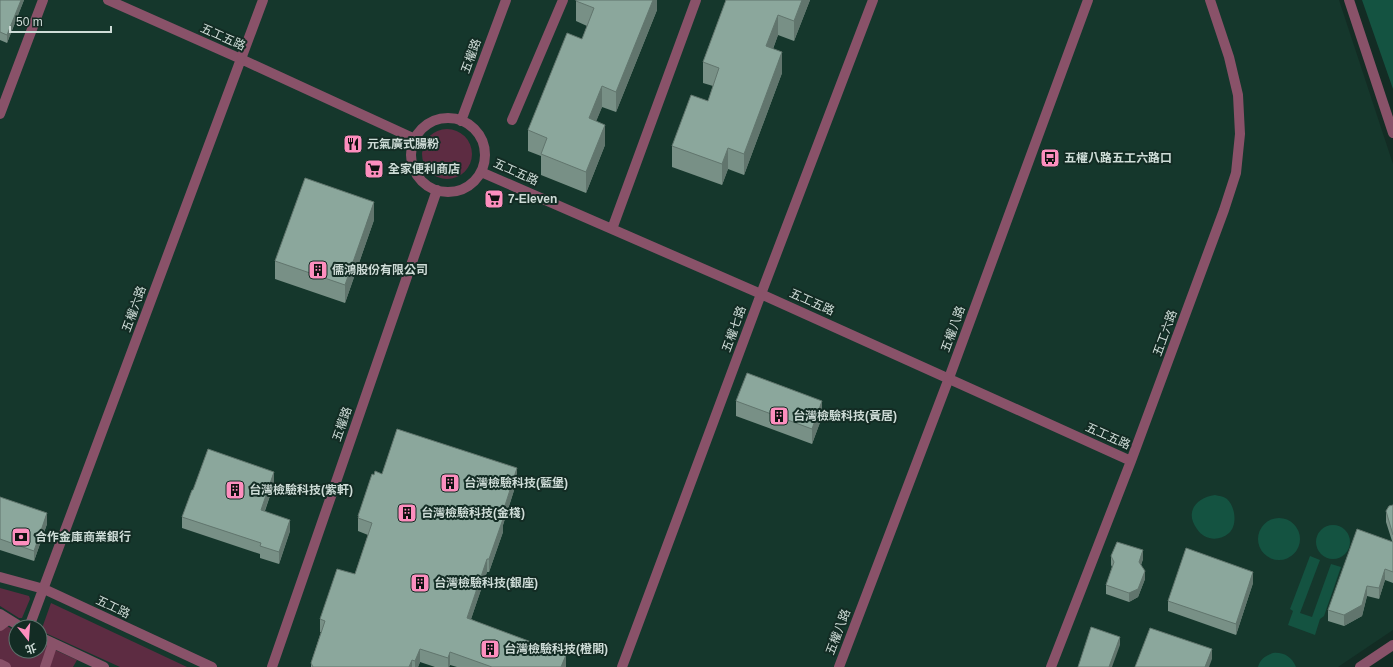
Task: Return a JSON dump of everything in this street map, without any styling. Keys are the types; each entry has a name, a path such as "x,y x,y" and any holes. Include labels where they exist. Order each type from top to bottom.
{"street":[{"path":"0,114 43,0"},
{"name":"五工五路","path":"108,0 415,139"},
{"name":"五權六路","path":"32,619 263,0"},
{"name":"五權路","path":"461,121 506,0"},
{"path":"512,120 563,0"},
{"path":"612,229 696,0"},
{"name":"五權七路","path":"622,667 761,294 873,0"},
{"name":"五權八路","path":"839,667 949,378 1088,0"},
{"name":"五工六路","path":"1051,667 1131,461 1224,210 1236,173 1240,134 1238,95 1210,0"},
{"path":"1349,0 1393,133"},
{"path":"450,119 461,121 474,129 483,142 485,162 481,172 475,180 467,186 457,190 447,192 427,186 414,170 412,149 415,139 421,131 430,124 440,120 450,119"},
{"name":"五工五路","path":"481,172 761,294 1131,461"},
{"name":"五權路","path":"272,667 437,190"},
{"name":"五工路","path":"0,577 44,589 212,667"},
{"path":"48,641 104,667"},
{"path":"45,667 53,643"},
{"path":"1360,667 1393,645"},
{"path":"0,664 6,667"}],"shaded area":[{"path":"0,0 1339,0 1393,164 1393,630 1338,667 0,667"},
{"path":"1362,0 1393,0 1393,89"},
{"path":"447,129 456,131 465,136 470,145 472,154 470,163 465,172 456,177 447,179 438,177 429,172 424,163 422,154 424,145 429,136 438,131"},
{"path":"1215,495 1227,499 1234,511 1234,525 1232,530 1225,536 1216,539 1204,536 1200,533 1193,523 1192,517 1194,506 1198,502 1209,496"},
{"path":"1279,518 1294,524 1300,539 1294,554 1279,560 1264,554 1258,539 1264,524"},
{"path":"1330,525 1336,525 1340,526 1347,532 1350,542 1349,549 1343,556 1336,559 1330,559 1326,558 1319,552 1316,545 1316,539 1317,535 1323,528"},
{"path":"1310,556 1320,560 1300,613 1312,617 1331,564 1341,567 1324,616 1320,619 1315,635 1288,625 1293,611 1290,609"},
{"path":"0,588 29,596 30,599 22,618 19,618 0,606"},
{"path":"51,603 187,667 120,667 48,634 48,619 45,619"},
{"path":"0,621 8,626 8,659 48,659 48,647 77,660 73,667 0,667"},
{"path":"1273,653 1284,654 1292,660 1296,667 1258,667 1263,658"}],"building":[{"path":"0,0 21,0 7,35 0,32"},
{"path":"576,0 653,0 616,92 602,86 589,118 605,125 586,172 541,154 547,138 528,130 567,33 582,39 594,8"},
{"path":"726,0 802,0 794,21 778,15 766,46 782,52 744,154 728,148 722,164 672,146 691,95 708,101 719,68 703,62"},
{"path":"305,178 374,202 345,285 275,261"},
{"path":"747,373 822,401 812,429 736,401"},
{"path":"397,429 517,468 501,518 503,519 489,559 487,559 467,618 566,655 561,667 492,667 450,652 448,658 420,649 415,661 412,660 409,667 313,667 311,663 325,621 320,619 337,569 355,574 372,523 358,518 358,516 372,474 374,475 375,471 382,474"},
{"path":"208,449 274,472 261,510 290,520 279,552 260,546 261,543 182,517"},
{"name":"合作金庫商業銀行","path":"0,497 47,513 34,551 0,539"},
{"path":"1393,505 1393,535 1386,511 1389,506"},
{"path":"1357,529 1393,542 1393,572 1385,569 1379,588 1367,586 1362,605 1344,615 1328,610"},
{"path":"1117,542 1143,550 1139,562 1145,571 1138,589 1129,593 1106,585 1114,562 1111,556"},
{"path":"1186,548 1253,572 1236,624 1168,601"},
{"path":"1091,627 1120,637 1109,667 1078,667"},
{"path":"1150,628 1212,649 1205,667 1135,667"}],"place":[{"name":"元氣廣式腸粉","path":"353,144"},
{"name":"五權八路五工六路口","path":"1050,158"},
{"name":"全家便利商店","path":"374,169"},
{"name":"7-Eleven","path":"494,199"},
{"name":"儒鴻股份有限公司","path":"318,270"},
{"name":"台灣檢驗科技(黃居)","path":"779,416"},
{"name":"台灣檢驗科技(藍堡)","path":"450,483"},
{"name":"台灣檢驗科技(紫軒)","path":"235,490"},
{"name":"台灣檢驗科技(金棧)","path":"407,513"},
{"name":"合作金庫商業銀行","path":"21,537"},
{"name":"台灣檢驗科技(銀座)","path":"420,583"},
{"name":"台灣檢驗科技(橙閣)","path":"490,649"}]}
